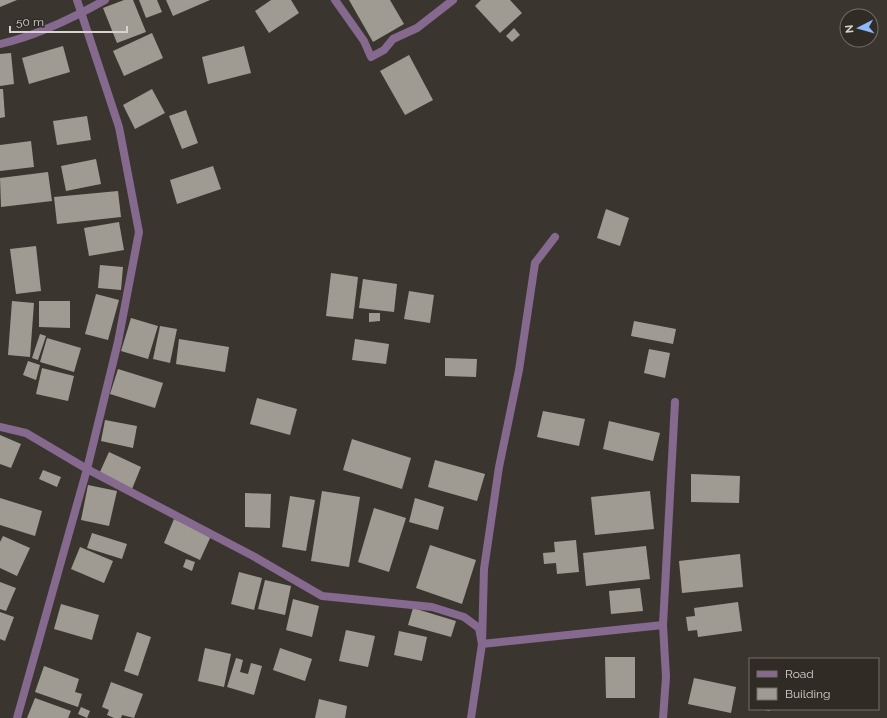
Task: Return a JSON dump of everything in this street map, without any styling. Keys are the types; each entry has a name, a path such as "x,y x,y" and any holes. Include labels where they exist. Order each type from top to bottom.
{"street":[{"path":"17,718 87,469 118,342 139,232 119,127 77,0"},
{"path":"0,44 17,40 81,14 105,0"},
{"path":"335,0 364,41 371,57 384,50 393,38 417,28 453,0"},
{"path":"471,718 482,644 484,569 499,467 519,370 535,263 554,237"},
{"path":"662,718 666,677 663,625 675,402"},
{"path":"0,427 26,433 87,469 253,556 322,596 424,606 438,609 464,617 479,628 482,644"},
{"path":"482,644 663,625"}],"building":[{"path":"0,0 17,0 0,7"},
{"path":"124,0 133,0 146,32 117,43 103,8"},
{"path":"139,0 157,0 162,12 146,18"},
{"path":"166,0 210,0 173,16"},
{"path":"271,0 291,0 299,13 269,33 255,11"},
{"path":"349,0 390,0 404,24 373,42"},
{"path":"481,0 510,0 522,13 500,33 475,6"},
{"path":"514,28 520,35 512,42 506,36"},
{"path":"152,33 163,58 124,76 113,51"},
{"path":"63,46 70,72 29,84 22,58"},
{"path":"244,46 251,73 208,84 202,57"},
{"path":"11,53 14,84 0,86 0,54"},
{"path":"409,55 433,100 405,115 380,71"},
{"path":"0,89 3,89 5,117 0,118"},
{"path":"152,89 165,113 135,129 123,105"},
{"path":"186,110 198,143 182,149 169,116"},
{"path":"87,116 91,140 57,145 53,121"},
{"path":"31,141 34,167 0,171 0,145"},
{"path":"96,159 101,184 66,191 61,166"},
{"path":"213,166 221,189 177,204 170,180"},
{"path":"48,172 52,201 1,207 0,178"},
{"path":"118,191 121,217 57,224 54,197"},
{"path":"606,209 629,218 620,246 597,238"},
{"path":"119,222 124,250 89,256 84,228"},
{"path":"36,246 41,291 16,294 10,249"},
{"path":"100,265 123,267 121,290 98,288"},
{"path":"331,273 358,277 353,319 326,316"},
{"path":"363,279 397,284 394,312 359,308"},
{"path":"409,291 434,295 430,323 404,319"},
{"path":"96,294 119,300 108,340 85,334"},
{"path":"12,301 34,303 30,357 8,355"},
{"path":"39,301 70,301 70,328 39,327"},
{"path":"369,313 380,313 380,321 369,322"},
{"path":"131,318 158,326 148,359 121,351"},
{"path":"634,321 676,329 673,344 631,336"},
{"path":"160,326 177,329 170,363 153,359"},
{"path":"40,334 46,336 38,360 32,358"},
{"path":"47,338 81,348 74,372 40,362"},
{"path":"179,339 229,347 225,372 176,364"},
{"path":"355,339 389,344 386,364 352,360"},
{"path":"649,349 670,353 665,378 644,373"},
{"path":"445,358 477,359 476,377 445,376"},
{"path":"28,361 40,365 36,380 23,375"},
{"path":"42,368 74,376 68,401 36,394"},
{"path":"118,369 163,383 155,408 110,394"},
{"path":"257,398 297,409 290,435 250,424"},
{"path":"543,411 585,419 579,446 537,437"},
{"path":"105,420 137,426 133,448 101,441"},
{"path":"609,421 660,433 653,461 603,449"},
{"path":"0,435 21,444 11,468 0,464"},
{"path":"352,439 411,458 402,489 343,470"},
{"path":"109,452 141,467 132,489 99,474"},
{"path":"435,460 485,474 477,501 428,487"},
{"path":"43,470 61,477 57,487 39,479"},
{"path":"691,474 740,476 739,503 691,502"},
{"path":"88,485 117,491 109,526 81,520"},
{"path":"322,491 360,497 349,567 311,561"},
{"path":"650,491 654,529 595,535 591,497"},
{"path":"245,493 271,494 270,528 245,527"},
{"path":"290,496 315,500 306,551 282,547"},
{"path":"0,498 42,511 35,536 0,525"},
{"path":"415,498 444,507 438,530 409,522"},
{"path":"374,508 406,518 389,572 358,562"},
{"path":"174,519 211,536 200,560 164,543"},
{"path":"92,533 127,544 122,559 87,548"},
{"path":"3,536 30,548 17,576 0,568 0,542"},
{"path":"576,540 579,572 557,574 556,563 544,564 543,553 555,552 554,542"},
{"path":"430,545 476,560 462,604 416,588"},
{"path":"646,546 650,579 586,586 583,553"},
{"path":"80,547 113,561 104,583 71,569"},
{"path":"740,554 743,587 682,593 679,561"},
{"path":"186,559 195,562 192,571 183,567"},
{"path":"239,572 262,578 254,610 231,604"},
{"path":"265,580 291,586 285,615 258,609"},
{"path":"0,582 16,588 6,611 0,609"},
{"path":"640,588 643,611 611,614 609,591"},
{"path":"293,599 319,606 312,637 286,630"},
{"path":"738,602 742,631 698,637 697,630 688,631 686,617 695,616 694,608"},
{"path":"61,604 99,615 92,640 54,629"},
{"path":"413,608 456,621 451,637 408,625"},
{"path":"0,612 14,617 5,641 0,639"},
{"path":"346,630 375,636 368,667 339,661"},
{"path":"399,631 427,637 422,661 394,655"},
{"path":"137,632 151,637 138,676 124,671"},
{"path":"205,648 231,654 224,687 198,681"},
{"path":"280,648 312,659 305,681 273,670"},
{"path":"605,657 635,657 635,698 606,698"},
{"path":"236,658 243,660 240,672 248,674 251,663 262,666 254,695 227,687"},
{"path":"44,666 79,679 75,692 82,694 78,707 35,692"},
{"path":"694,678 736,687 731,713 688,704"},
{"path":"111,682 143,694 134,718 122,715 121,718 114,718 107,715 109,710 102,707"},
{"path":"35,698 71,711 68,718 27,718"},
{"path":"319,699 347,706 345,718 315,718"},
{"path":"81,707 90,711 87,718 78,714"}]}
